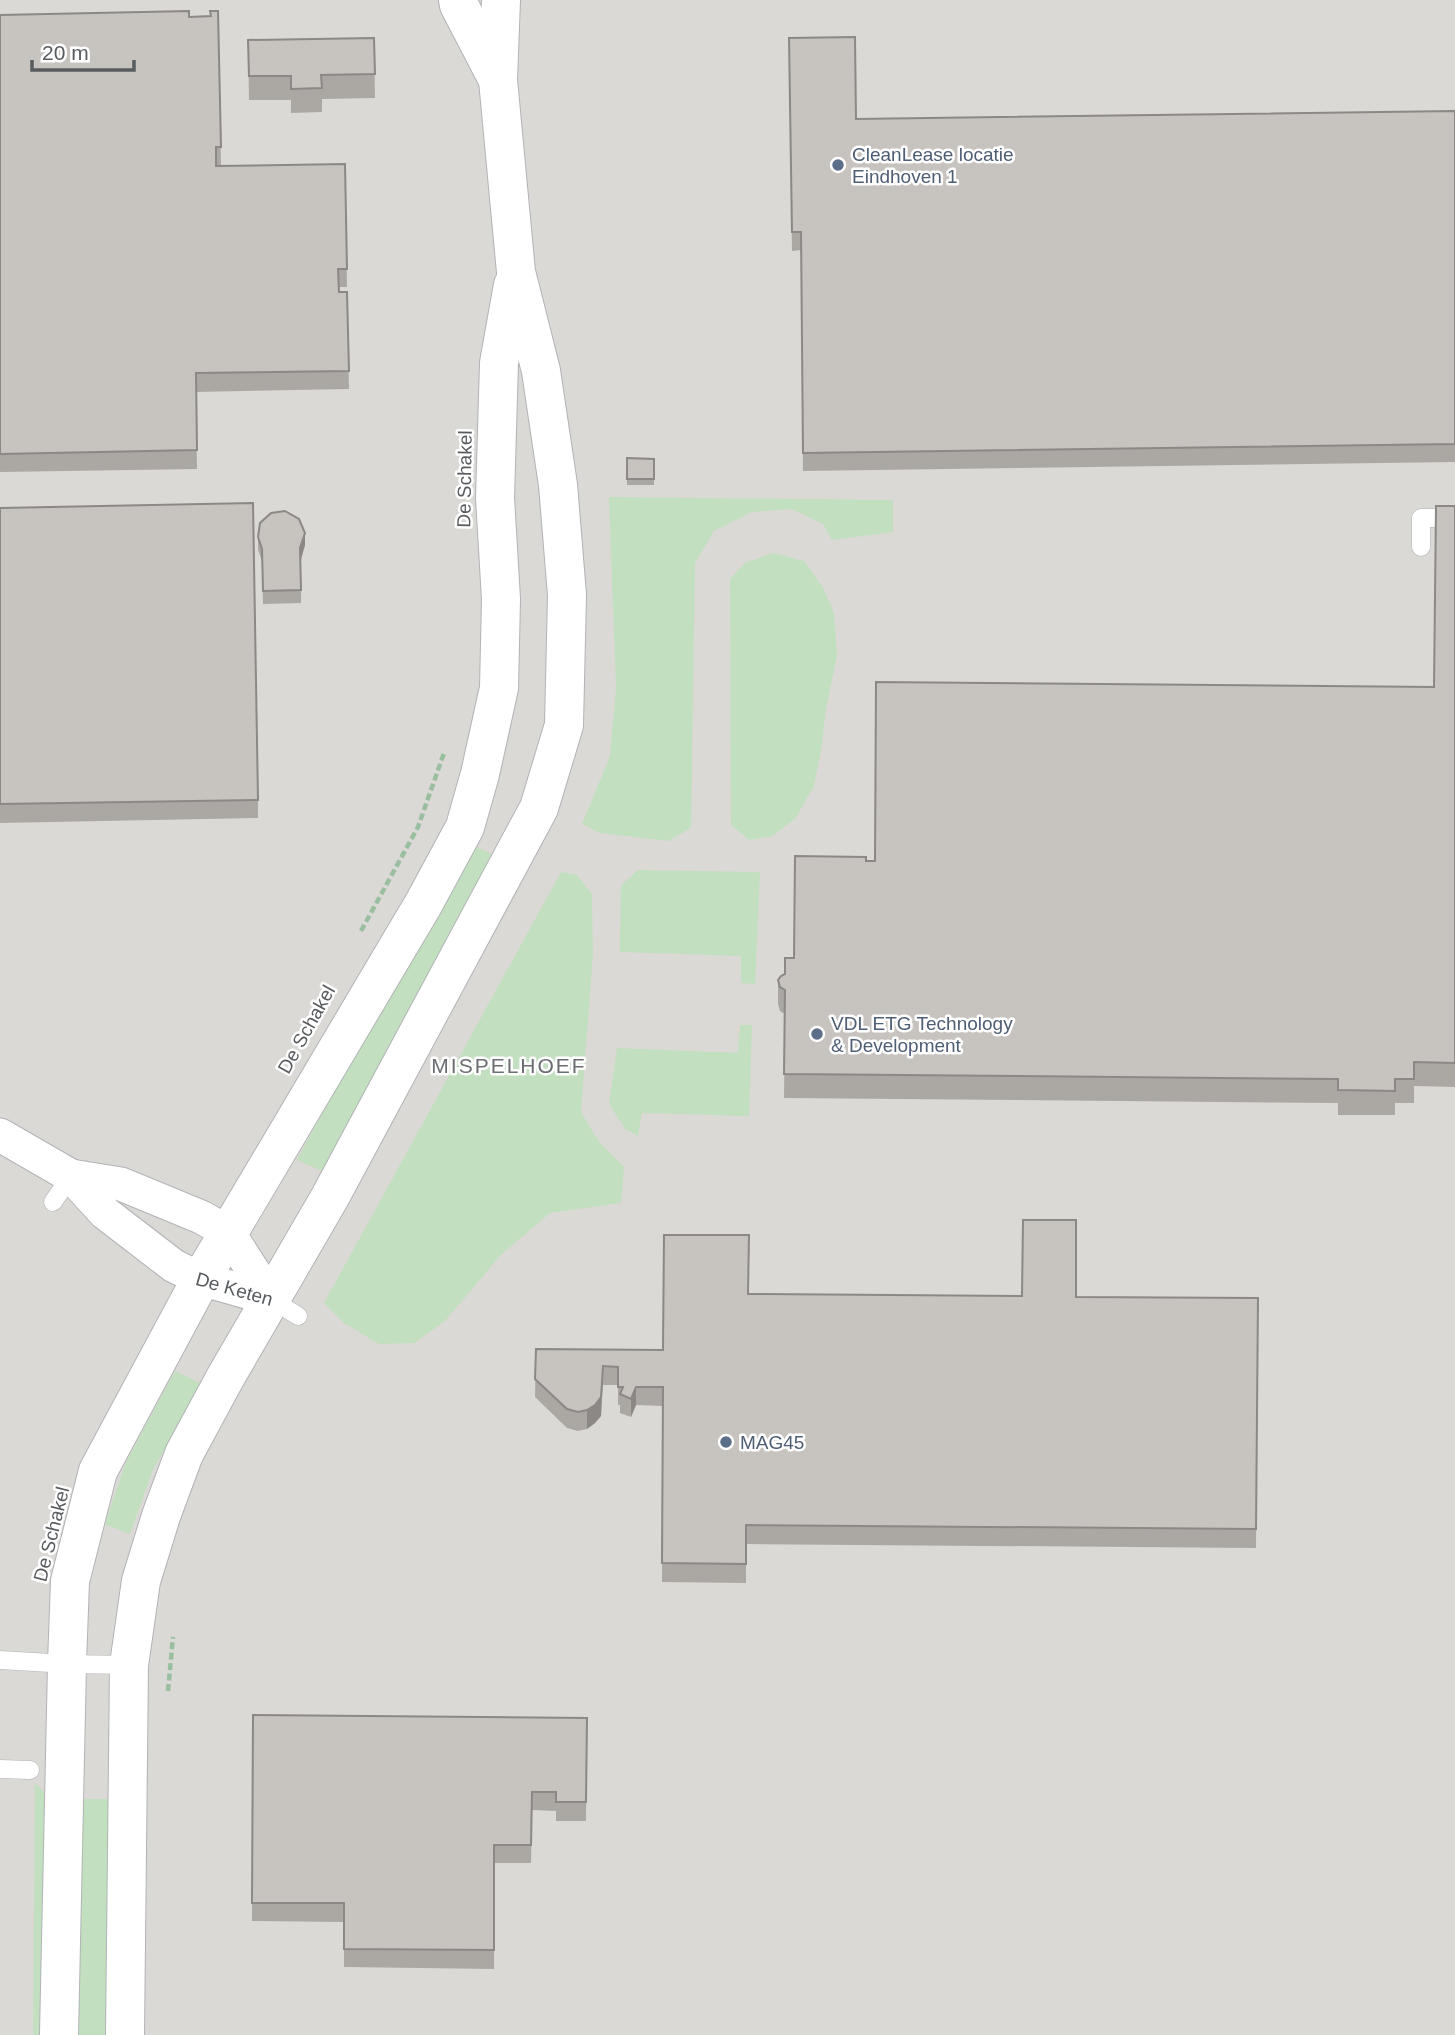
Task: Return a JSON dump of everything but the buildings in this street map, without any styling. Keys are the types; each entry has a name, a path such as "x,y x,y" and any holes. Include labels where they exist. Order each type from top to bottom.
{"street":[{"name":"De Schakel","path":"458,0 498,80"},
{"name":"De Schakel","path":"125,2035 129,1665 141,1581 161,1516 184,1454 284,1308 330,1197 539,808 564,725 567,595 558,485 541,371 516,272 498,80 501,0"},
{"name":"De Schakel","path":"60,2035 70,1581 98,1471 201,1279 424,903 465,827 499,688 501,598 495,498 499,363 516,272"},
{"name":"De Keten","path":"0,1135 62,1189 105,1213 174,1266 201,1279 284,1308"},
{"name":"De Keten","path":"62,1189 121,1184 201,1217 228,1232 284,1308"}],"lane":[{"path":"1422,547 1422,518 1455,518"},
{"path":"0,1660 129,1665"},
{"path":"0,1769 30,1770"}],"path":[{"path":"356,940 418,827 445,751"}],"shaded area":[{"path":"0,0 1455,0 1455,2035 0,2035"}],"green space":[{"path":"609,497 893,500 893,532 832,540 823,524 792,509 752,512 714,531 695,563 691,828 668,841 600,833 582,824 610,756 616,688"},
{"path":"773,553 804,561 822,586 834,613 837,656 814,786 795,819 772,836 749,840 731,825 730,579 745,563"},
{"path":"468,842 493,855 322,1171 297,1160"},
{"path":"638,870 760,872 755,984 741,983 741,956 620,952 621,885"},
{"path":"561,872 577,875 592,894 593,954 581,1112 599,1142 624,1167 621,1203 550,1213 501,1255 445,1321 414,1343 379,1344 344,1323 324,1303"},
{"path":"740,1025 752,1025 749,1116 642,1113 638,1136 625,1129 609,1104 617,1048 738,1053"},
{"path":"175,1371 200,1383 152,1472 130,1534 105,1524 126,1462"},
{"path":"35,1783 44,1792 42,2035 33,2035"},
{"path":"80,1799 111,1799 108,2035 77,2035"}],"place":[{"name":"CleanLease locatie Eindhoven 1","path":"838,165"},
{"name":"VDL ETG Technology & Development","path":"817,1034"},
{"name":"MAG45","path":"726,1442"}],"district":[{"name":"MISPELHOEF","path":"509,1066"}]}
